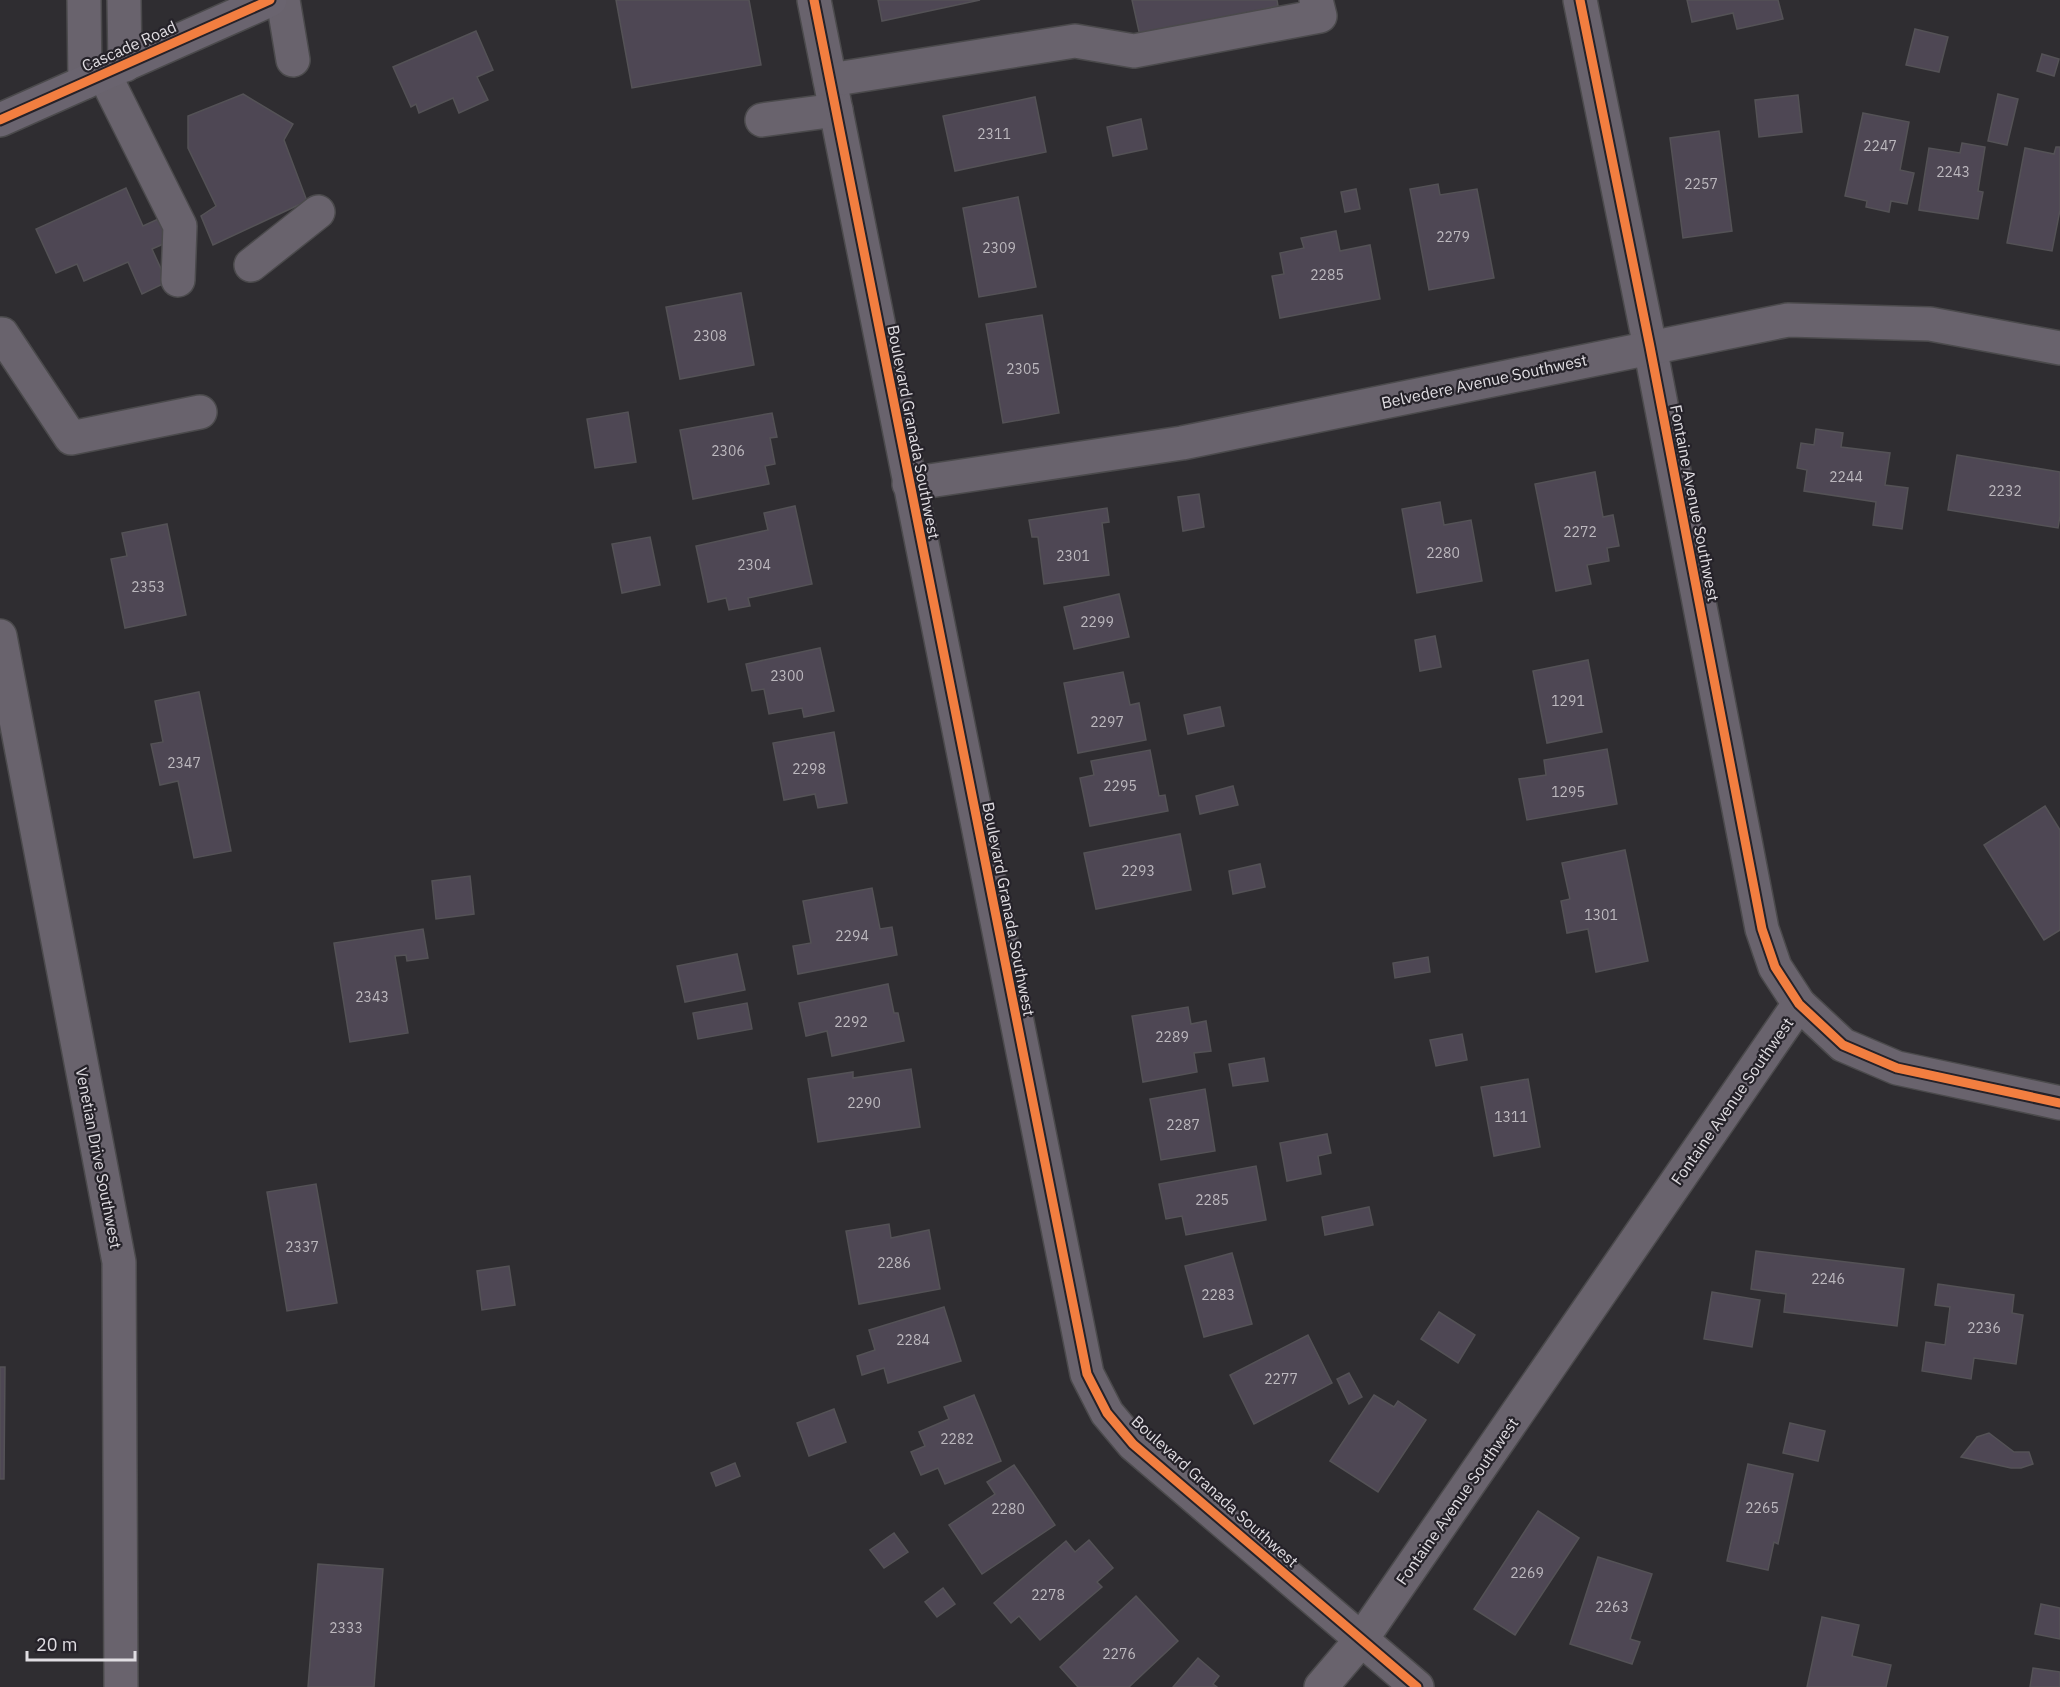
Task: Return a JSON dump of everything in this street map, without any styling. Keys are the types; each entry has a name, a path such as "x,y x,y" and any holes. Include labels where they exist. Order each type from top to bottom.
{"main road":[{"name":"Cascade Road","path":"0,120 250,4"}],"street":[{"path":"84,0 104,73 180,226 178,280"},
{"path":"104,73 123,0"},
{"path":"283,0 293,60"},
{"name":"Boulevard Granada Southwest","path":"814,0 1087,1374 1107,1413 1133,1444 1417,1687"},
{"path":"762,120 833,95 1075,41 1134,51 1320,16 1316,0"},
{"name":"Fontaine Avenue Southwest","path":"1321,1687 1361,1640 1799,1004 1775,967 1762,929 1650,347 1580,0"},
{"path":"251,265 318,212"},
{"name":"Belvedere Avenue Southwest","path":"909,484 1182,442 1788,320 1930,324 2060,348"},
{"path":"0,334 71,438 200,412"},
{"name":"Venetian Drive Southwest","path":"0,636 119,1262 121,1687"},
{"path":"1799,1004 1844,1045 1897,1068 2060,1103"}],"building":[{"path":"616,0 749,0 761,65 632,88"},
{"path":"878,0 980,0 882,21"},
{"path":"1132,0 1277,0 1278,6 1140,36"},
{"path":"1687,0 1778,0 1783,19 1737,29 1733,13 1692,22"},
{"path":"1915,29 1948,37 1939,72 1906,65"},
{"path":"476,31 493,70 477,77 488,100 459,113 453,98 419,113 416,104 411,107 393,67"},
{"path":"2042,54 2059,59 2054,76 2037,71"},
{"path":"243,94 293,124 284,140 307,201 213,245 201,216 216,206 188,148 188,116"},
{"path":"1998,94 2018,99 2007,145 1988,141"},
{"path":"1798,95 1802,132 1759,137 1755,100"},
{"path":"1035,97 1046,152 955,171 943,116"},
{"path":"1863,113 1909,122 1900,170 1914,173 1907,204 1891,201 1889,212 1866,207 1867,201 1845,196"},
{"path":"1141,119 1147,149 1113,156 1107,127"},
{"path":"1719,131 1732,231 1683,238 1670,138"},
{"path":"1962,143 1985,147 1978,191 1983,192 1978,219 1919,210 1929,148 1960,153"},
{"path":"2056,147 2060,147 2060,210 2052,251 2007,243 2025,148 2054,154"},
{"path":"1438,184 1440,195 1477,189 1494,278 1429,290 1410,189"},
{"path":"126,188 143,226 167,215 177,238 152,249 167,282 142,294 128,262 84,281 77,264 56,273 36,229"},
{"path":"1356,189 1360,209 1345,212 1341,192"},
{"path":"1018,197 1036,287 979,297 963,208"},
{"path":"1336,231 1340,251 1370,245 1380,299 1280,318 1272,276 1284,274 1280,253 1304,248 1301,238"},
{"path":"741,293 754,365 680,379 666,307"},
{"path":"1042,315 1059,413 1003,423 986,324"},
{"path":"628,412 636,462 595,468 587,419"},
{"path":"772,413 777,437 770,438 775,464 765,466 769,484 693,499 680,430"},
{"path":"1816,429 1843,433 1841,447 1890,453 1885,485 1908,488 1902,529 1873,525 1876,502 1804,491 1807,470 1797,468 1801,443 1814,445"},
{"path":"1957,455 2060,472 2058,528 1948,510"},
{"path":"1595,472 1603,517 1613,515 1619,546 1607,548 1609,561 1587,565 1591,584 1556,591 1535,484"},
{"path":"1199,494 1204,527 1183,531 1178,497"},
{"path":"1440,502 1444,525 1471,520 1482,581 1417,593 1402,509"},
{"path":"795,506 812,584 748,598 750,606 729,610 726,598 708,602 696,546 768,530 764,513"},
{"path":"1107,508 1109,522 1102,523 1109,575 1044,584 1038,537 1032,537 1029,520"},
{"path":"167,524 186,615 125,628 111,559 127,556 122,533"},
{"path":"650,537 660,585 622,593 612,544"},
{"path":"1119,594 1129,637 1074,649 1064,607"},
{"path":"1435,636 1441,667 1420,671 1415,640"},
{"path":"820,648 834,711 804,717 802,708 769,714 764,689 752,691 746,664"},
{"path":"1588,660 1602,732 1547,743 1533,671"},
{"path":"1123,672 1130,705 1139,703 1146,740 1078,753 1064,683"},
{"path":"199,692 231,851 194,858 178,781 160,785 151,744 163,742 155,701"},
{"path":"1220,707 1224,726 1188,734 1184,715"},
{"path":"834,732 847,803 818,808 815,794 784,800 773,743"},
{"path":"1607,749 1617,804 1527,820 1519,779 1546,775 1544,760"},
{"path":"1150,750 1159,796 1165,795 1168,811 1090,826 1080,778 1094,775 1091,761"},
{"path":"1233,786 1238,805 1200,814 1196,796"},
{"path":"2045,806 2060,830 2060,930 2044,940 1984,845"},
{"path":"1180,834 1191,890 1096,909 1084,853"},
{"path":"1625,850 1648,961 1596,972 1588,929 1567,933 1561,901 1570,899 1562,863"},
{"path":"1260,864 1265,887 1233,894 1229,871"},
{"path":"470,876 474,914 436,919 432,881"},
{"path":"872,888 880,929 892,927 897,955 798,974 793,946 811,943 803,901"},
{"path":"423,929 428,958 407,961 406,955 395,956 408,1033 350,1042 334,943"},
{"path":"737,954 745,990 685,1002 677,966"},
{"path":"1428,957 1430,972 1395,978 1393,963"},
{"path":"888,984 894,1013 898,1013 904,1041 832,1056 827,1031 806,1036 799,1003"},
{"path":"747,1003 752,1029 698,1039 693,1013"},
{"path":"1188,1007 1191,1024 1206,1021 1211,1051 1194,1053 1197,1072 1143,1082 1132,1016"},
{"path":"1462,1034 1467,1060 1436,1066 1430,1040"},
{"path":"1264,1058 1268,1081 1233,1086 1229,1064"},
{"path":"911,1069 920,1127 818,1142 808,1079 853,1072 853,1078"},
{"path":"1528,1079 1540,1147 1494,1156 1481,1087"},
{"path":"1205,1089 1215,1151 1161,1160 1150,1099"},
{"path":"1327,1134 1331,1153 1318,1156 1321,1174 1287,1181 1280,1143"},
{"path":"1256,1166 1266,1220 1186,1235 1182,1216 1166,1219 1159,1184"},
{"path":"316,1184 337,1303 287,1311 267,1192"},
{"path":"1369,1207 1373,1225 1325,1235 1322,1217"},
{"path":"889,1224 891,1238 929,1230 940,1289 859,1304 846,1231"},
{"path":"1756,1251 1904,1269 1897,1326 1784,1312 1786,1294 1751,1289"},
{"path":"1232,1253 1252,1324 1204,1337 1185,1266"},
{"path":"509,1266 515,1305 482,1310 477,1271"},
{"path":"1938,1284 2014,1295 2012,1313 2023,1315 2016,1364 1974,1358 1971,1379 1922,1371 1926,1342 1945,1345 1950,1307 1935,1305"},
{"path":"1712,1292 1760,1300 1752,1347 1704,1339"},
{"path":"944,1307 961,1361 888,1383 884,1368 862,1375 857,1356 875,1350 869,1330"},
{"path":"1439,1312 1475,1335 1458,1363 1421,1339"},
{"path":"1308,1335 1332,1383 1254,1424 1230,1375"},
{"path":"0,1367 5,1367 4,1479 0,1479"},
{"path":"1349,1373 1362,1397 1349,1404 1337,1379"},
{"path":"974,1395 1001,1461 945,1484 938,1468 921,1475 911,1452 925,1446 919,1432 949,1419 944,1407"},
{"path":"1374,1395 1394,1407 1398,1401 1426,1420 1378,1492 1330,1461"},
{"path":"834,1409 846,1442 809,1456 797,1423"},
{"path":"1790,1423 1825,1431 1818,1461 1783,1453"},
{"path":"1989,1433 2014,1452 2029,1452 2033,1464 2011,1468 1961,1457 1977,1437"},
{"path":"735,1463 740,1476 716,1486 711,1473"},
{"path":"1748,1464 1793,1474 1778,1544 1774,1542 1768,1570 1727,1561"},
{"path":"1014,1465 1055,1525 982,1574 949,1525 995,1494 987,1482"},
{"path":"1538,1511 1579,1538 1515,1635 1474,1609"},
{"path":"894,1533 908,1552 884,1568 870,1550"},
{"path":"1089,1540 1113,1568 1097,1582 1102,1587 1040,1640 1019,1616 1011,1623 994,1603 1066,1541 1075,1552"},
{"path":"1598,1557 1652,1574 1630,1639 1640,1642 1632,1664 1570,1644"},
{"path":"318,1564 383,1569 374,1687 308,1687"},
{"path":"943,1588 955,1604 937,1617 925,1602"},
{"path":"1136,1596 1178,1641 1129,1687 1078,1687 1060,1667"},
{"path":"2041,1604 2060,1608 2060,1639 2035,1634"},
{"path":"1822,1617 1859,1625 1852,1656 1891,1665 1886,1687 1807,1687"},
{"path":"1198,1658 1219,1676 1213,1684 1217,1687 1173,1687"},
{"path":"2033,1668 2060,1672 2060,1687 2030,1687"}],"cycle path":[{"path":"0,120 270,0"},
{"path":"814,0 1087,1374 1107,1413 1133,1444 1417,1687"},
{"path":"1580,0 1650,347 1762,929 1775,967 1799,1004 1843,1045 1897,1068 2060,1103"}]}
